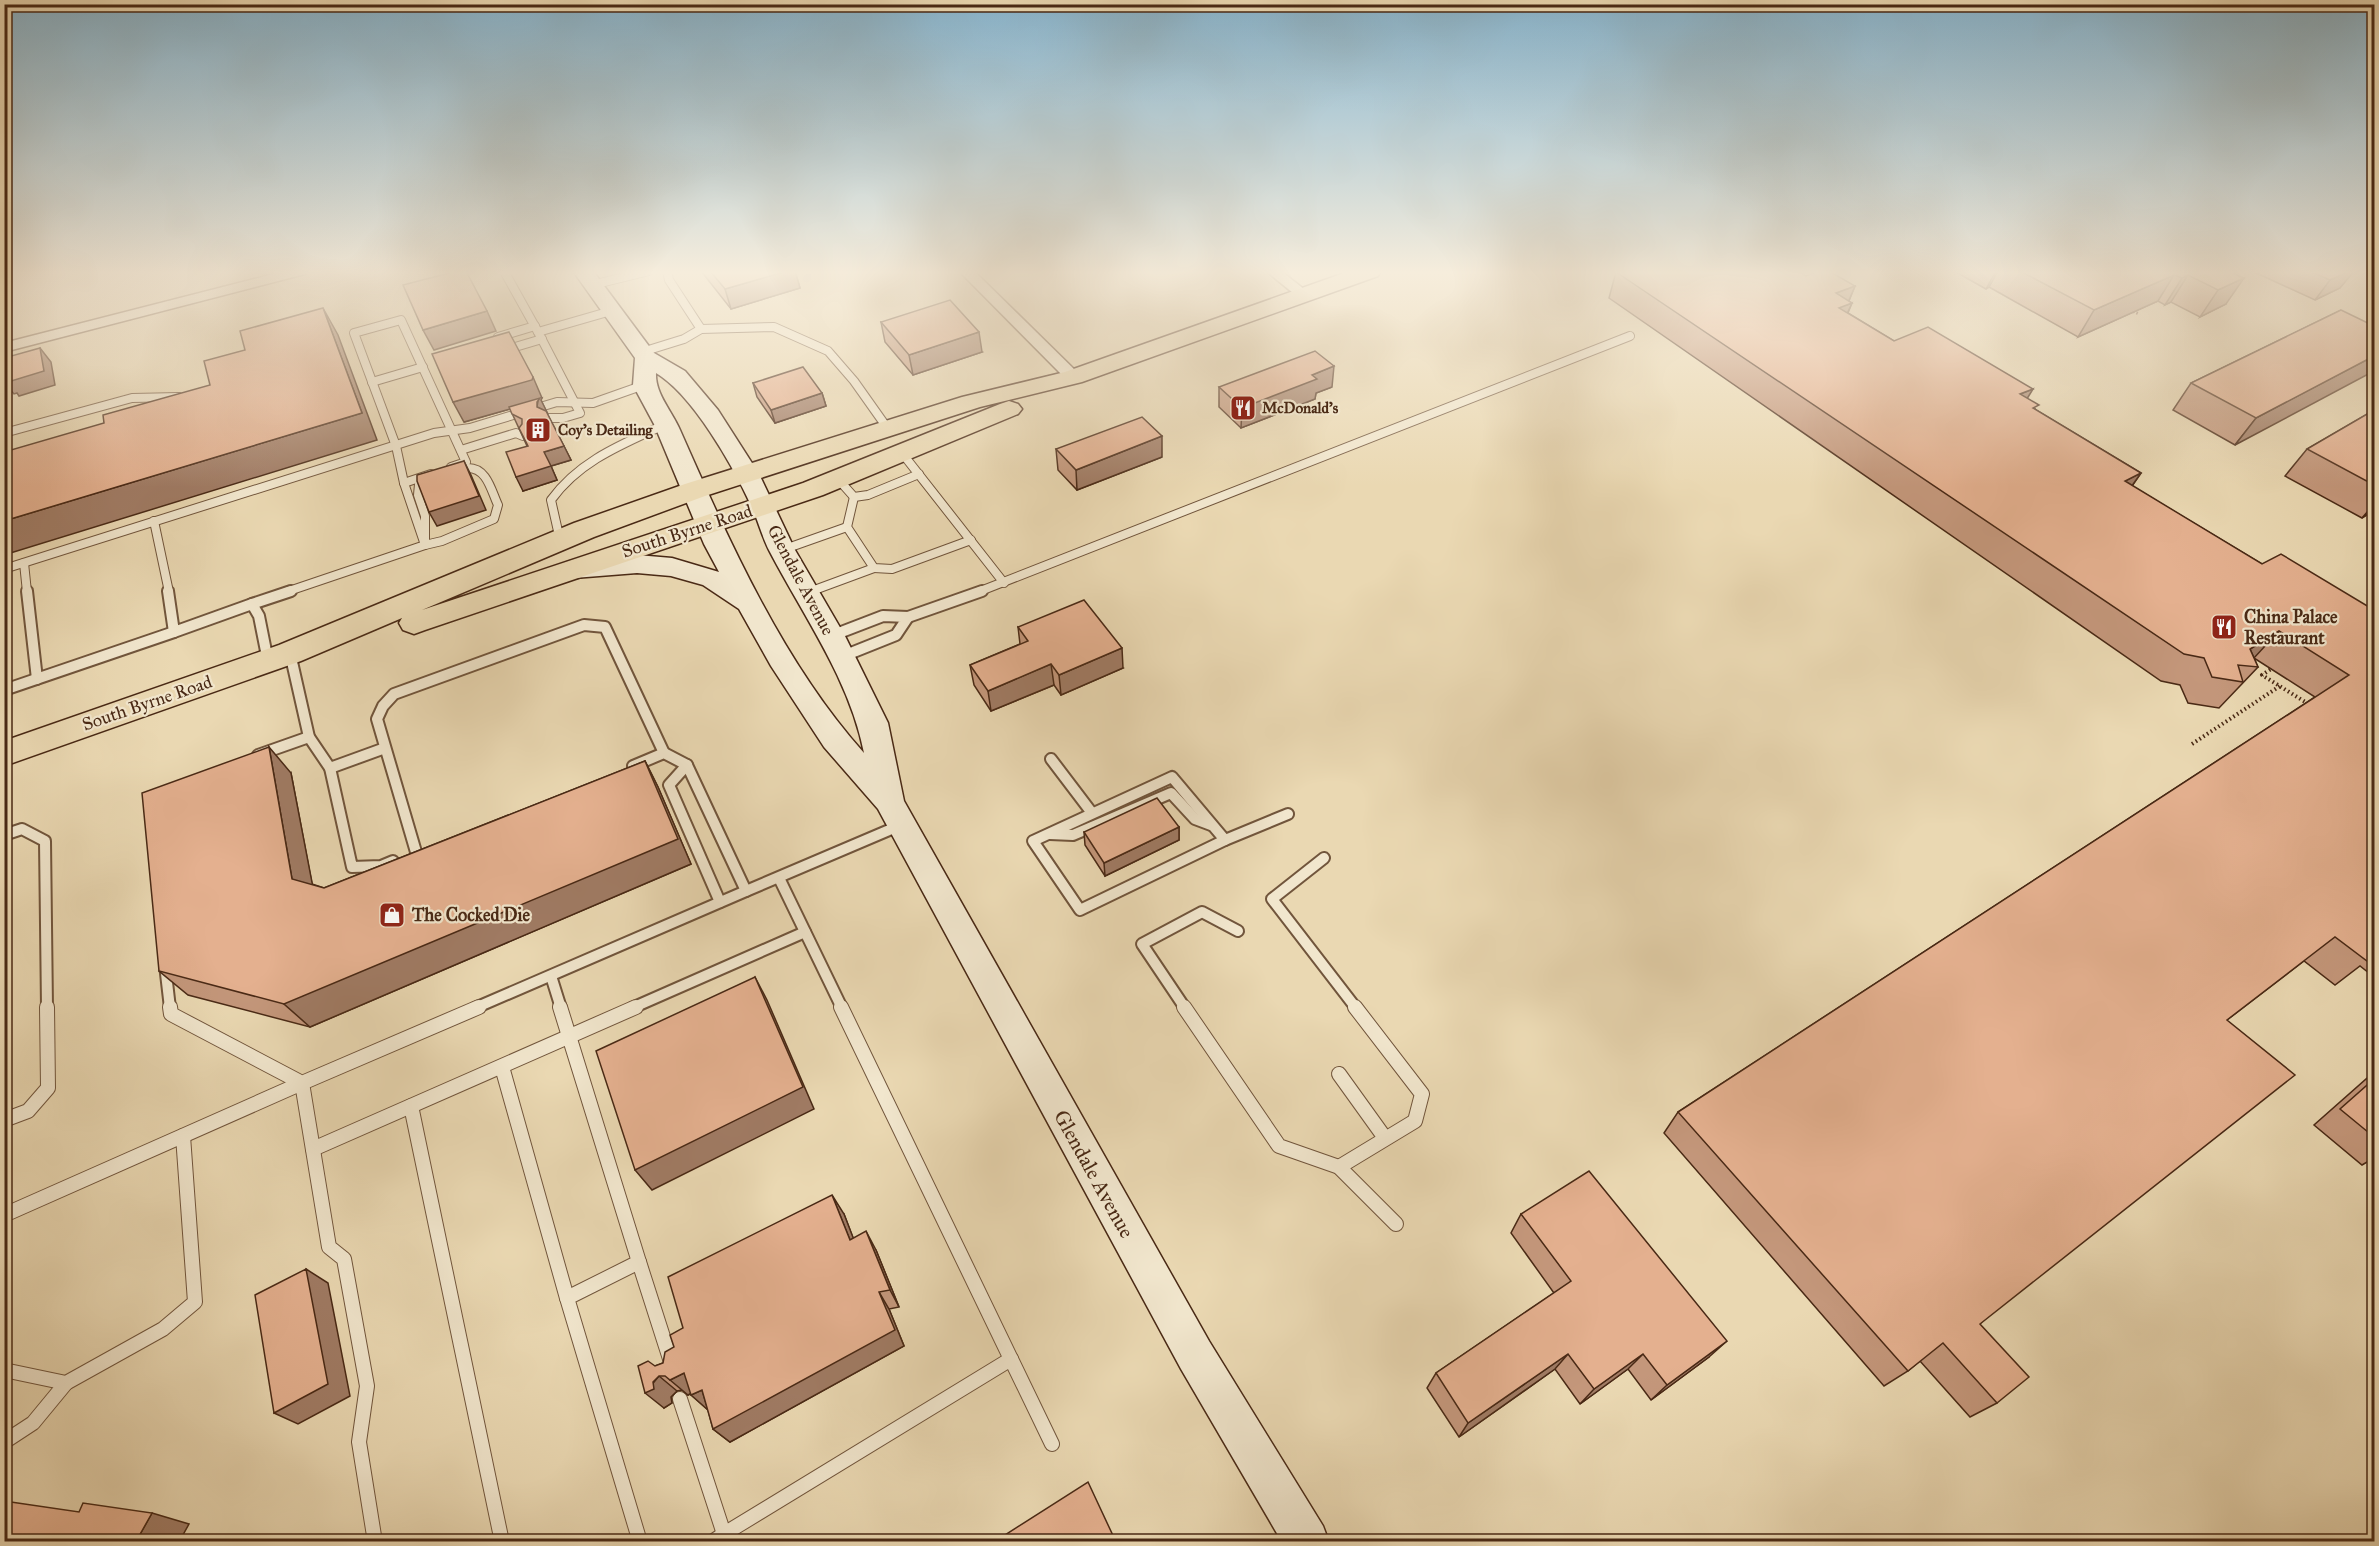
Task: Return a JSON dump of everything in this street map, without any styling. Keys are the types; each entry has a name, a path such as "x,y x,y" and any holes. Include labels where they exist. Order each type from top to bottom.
{"main road":[{"name":"Glendale Avenue","path":"635,343 644,355 677,376 710,415 747,474 782,550 836,646 873,723 895,813"},
{"name":"South Byrne Road","path":"4,754 279,657 560,540 695,490 970,402 1073,377 1167,343"},
{"path":"644,355 644,385"},
{"name":"South Byrne Road","path":"279,657 371,638 763,505 846,488 902,453 990,418 1073,377"},
{"name":"Glendale Avenue","path":"644,385 666,424 719,548 781,659 834,739 895,813 1195,1355 1307,1542"},
{"path":"574,569 637,564 672,567 712,579 752,606"}],"street":[{"path":"4,348 23,343"},
{"path":"1039,343 1073,377"}],"lane":[{"path":"358,343 396,446 404,483 425,545"},
{"path":"404,483 466,462 412,343"},
{"path":"499,351 515,343"},
{"path":"544,343 580,413 551,422"},
{"path":"644,355 674,343"},
{"path":"810,343 828,351 854,381 888,429"},
{"path":"836,646 883,616 908,617 1004,583 1444,407 1611,343"},
{"path":"423,366 430,357"},
{"path":"372,382 423,366 436,369"},
{"path":"4,569 396,446 453,430 470,428 546,404 605,400 644,385"},
{"path":"4,433 132,398 179,397"},
{"path":"560,540 551,500 559,486 574,471 666,424"},
{"path":"461,450 519,432"},
{"path":"902,453 1004,583"},
{"path":"4,690 470,531 494,519 498,505 483,473 477,468 468,468 419,484 418,495 425,516 425,545"},
{"path":"874,568 847,527 846,488 868,495 919,474"},
{"path":"154,521 167,580 174,632"},
{"path":"782,550 847,527"},
{"path":"807,593 874,568 892,569 971,540"},
{"path":"24,563 37,679"},
{"path":"252,604 279,657 309,737 330,768 352,867 381,866 421,850 377,719 383,706 394,693 584,625 605,627 664,753 687,765 746,891"},
{"path":"836,646 896,635 908,617"},
{"path":"243,761 309,737"},
{"path":"330,768 385,748"},
{"path":"623,770 664,753"},
{"path":"1051,759 1092,813"},
{"path":"687,765 669,785 720,902"},
{"path":"1225,840 1172,777 1033,841 1080,910 1225,840 1288,814"},
{"path":"1048,834 1073,835 1171,793 1195,819 1212,825"},
{"path":"4,1215 302,1083 779,878 895,813"},
{"path":"4,835 22,829 45,841 48,1088 28,1111 4,1120"},
{"path":"1324,858 1272,898 1422,1094 1415,1121 1339,1167"},
{"path":"779,878 1052,1444"},
{"path":"1238,931 1202,912 1142,944 1279,1146 1339,1167 1396,1224"},
{"path":"313,1149 805,932"},
{"path":"164,957 171,1014 302,1083"},
{"path":"551,976 674,1372"},
{"path":"502,1067 567,1298 640,1542"},
{"path":"1339,1074 1385,1138"},
{"path":"302,1083 330,1247 344,1258 367,1386 359,1442 375,1542"},
{"path":"411,1106 502,1542"},
{"path":"4,1442 33,1423 66,1383 163,1329 195,1302 183,1136"},
{"path":"567,1298 639,1262"},
{"path":"680,1399 720,1539 1011,1359"},
{"path":"4,1370 66,1383"}],"path":[{"path":"2282,662 2262,675 2318,710"},
{"path":"2192,744 2280,686"}],"building":[{"path":"243,343 336,343 362,413 4,521 4,452 104,423 103,415 210,385 204,361 245,350"},
{"path":"470,343 515,343 533,377 532,380 453,402 432,354"},
{"path":"899,343 945,343 909,355"},
{"path":"1722,343 1955,343 2033,389 2020,394 2039,405 2033,408 2141,473 2125,481 2262,564 2281,554 2374,610 2374,955 2367,961 2335,937 2227,1020 2295,1075 1980,1324 2029,1377 1997,1403 1943,1343 1908,1371 1678,1112 2349,675 2279,631 2250,649 2258,667 2238,665 2243,682 2212,677 2204,658 2184,654"},
{"path":"2273,343 2374,343 2374,356 2256,418 2191,383"},
{"path":"40,348 44,371 8,382 8,378 4,379 4,358"},
{"path":"1315,351 1334,366 1312,375 1317,379 1242,408 1219,387"},
{"path":"803,367 822,393 771,410 753,383"},
{"path":"540,398 537,407 546,411 564,446 544,452 551,466 516,477 506,452 528,446 519,428 522,419 512,414 509,407"},
{"path":"2374,410 2374,485 2307,449"},
{"path":"1142,417 1162,436 1076,470 1056,449"},
{"path":"464,461 479,496 429,512 417,481 417,475"},
{"path":"1084,600 1122,648 1059,675 1051,664 988,691 970,665 1028,641 1018,627"},
{"path":"269,747 292,879 324,888 645,761 678,839 284,1004 159,971 142,793"},
{"path":"1157,798 1179,827 1104,863 1084,832"},
{"path":"755,977 803,1087 635,1170 596,1051"},
{"path":"2374,1079 2374,1137 2340,1109"},
{"path":"1589,1171 1727,1341 1667,1385 1643,1354 1594,1389 1568,1354 1468,1423 1436,1373 1571,1281 1521,1214"},
{"path":"832,1195 850,1240 866,1231 890,1290 879,1292 895,1330 713,1429 702,1390 691,1395 684,1373 670,1380 665,1376 659,1376 653,1382 654,1389 645,1393 638,1366 648,1361 655,1366 663,1363 665,1352 674,1347 670,1335 683,1328 668,1277"},
{"path":"306,1269 328,1384 274,1413 255,1295"},
{"path":"1088,1482 1116,1542 994,1542"},
{"path":"4,1501 79,1512 83,1503 152,1513 138,1538 159,1541 4,1542"}],"place":[{"name":"McDonald's","path":"1243,408"},
{"name":"Coy's Detailing","path":"538,430"},
{"name":"China Palace Restaurant","path":"2224,627"},
{"name":"The Cocked Die","path":"392,915"}]}
